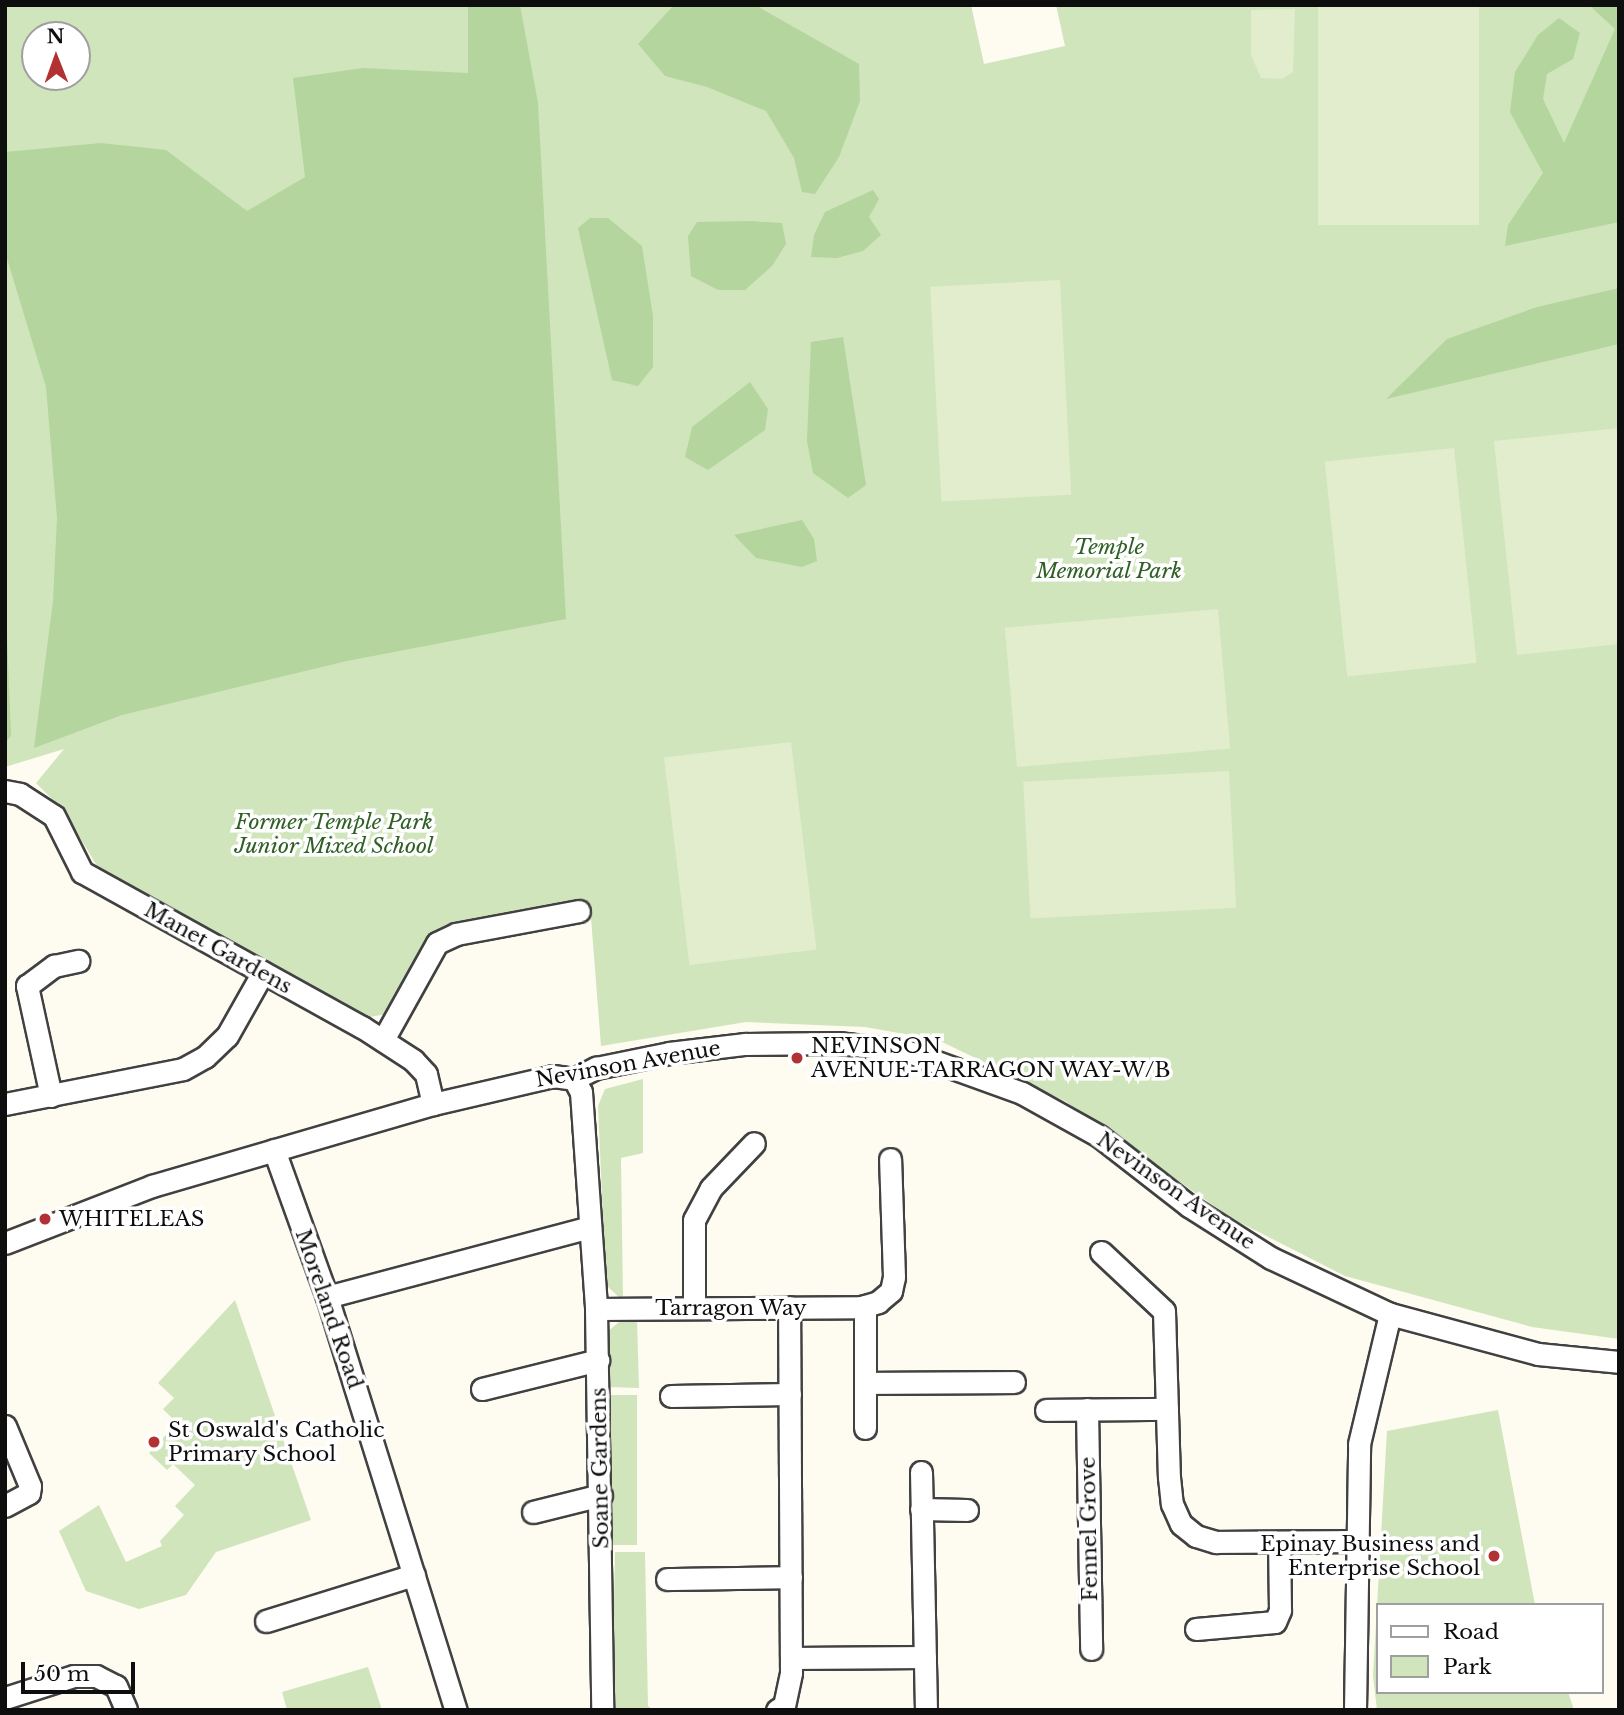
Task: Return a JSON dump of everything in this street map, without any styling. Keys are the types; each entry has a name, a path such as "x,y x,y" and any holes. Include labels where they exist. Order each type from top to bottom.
{"street":[{"name":"Manet Gardens","path":"5,790 19,794 54,816 82,872 383,1040 426,1074 433,1104"},
{"path":"383,1040 437,943 456,934 579,911"},
{"path":"51,1096 27,986 54,966 78,961"},
{"path":"5,1104 183,1069 205,1057 240,1017 263,972"},
{"name":"Nevinson Avenue","path":"5,1243 152,1186 433,1104 554,1076 574,1079 608,1065 745,1044 826,1043 906,1051 1022,1093 1099,1136 1189,1206 1271,1258 1390,1314 1538,1354 1619,1362"},
{"name":"Soane Gardens","path":"574,1079 581,1092 596,1309 601,1495 602,1710"},
{"path":"694,1308 694,1220 711,1188 754,1143"},
{"name":"Moreland Road","path":"274,1150 327,1297 456,1710"},
{"path":"865,1428 865,1306 891,1291 894,1277 890,1159"},
{"path":"327,1297 590,1227"},
{"path":"1101,1252 1164,1311 1172,1504 1181,1524 1196,1536 1216,1542 1356,1541"},
{"name":"Tarragon Way","path":"596,1309 865,1306"},
{"path":"778,1710 789,1691 791,1658 789,1307"},
{"path":"1355,1710 1359,1444 1390,1314"},
{"path":"482,1390 598,1360"},
{"path":"865,1383 1014,1382"},
{"path":"671,1396 790,1394"},
{"name":"Fennel Grove","path":"1087,1409 1091,1649"},
{"path":"1046,1410 1167,1409"},
{"path":"5,1426 30,1486 29,1493 5,1506"},
{"path":"920,1472 926,1710"},
{"path":"533,1512 601,1495"},
{"path":"921,1509 967,1510"},
{"path":"1196,1629 1275,1622 1280,1610 1279,1542"},
{"path":"266,1621 414,1575"},
{"path":"667,1579 790,1577"},
{"path":"791,1658 925,1657"},
{"path":"5,1698 74,1676 96,1676 116,1686 126,1710"}],"green space":[{"name":"Temple Memorial Park","path":"5,5 971,5 984,64 1065,46 1056,5 1619,5 1619,1339 1532,1327 1345,1276 1231,1218 1065,1101 938,1040 865,1027 746,1022 601,1046 590,905 458,927 426,945 386,1014 370,1017 100,871 64,811 36,783 64,749 5,767"},
{"path":"468,5 520,5 538,103 566,619 347,661 122,715 34,748 53,601 57,518 46,387 5,252 5,152 101,143 166,150 247,211 305,177 293,78 363,68 468,73"},
{"path":"674,5 755,5 859,64 860,101 839,157 815,194 802,192 794,158 766,111 707,87 665,76 638,44"},
{"path":"1318,5 1479,5 1479,225 1318,225"},
{"path":"1589,5 1619,5 1619,222 1505,246 1508,225 1543,173 1510,112 1515,72 1538,35 1559,18 1580,33 1573,59 1547,74 1543,99 1564,143 1615,29"},
{"path":"1295,9 1293,72 1282,79 1261,78 1251,55 1251,10"},
{"path":"873,190 879,199 869,217 881,235 863,251 837,258 811,257 814,235 825,212"},
{"path":"590,218 608,218 642,246 653,316 653,367 638,386 612,380 578,228"},
{"path":"697,222 782,223 786,244 772,266 745,290 718,290 691,276 688,236"},
{"path":"1060,280 1071,495 941,502 930,287"},
{"path":"1619,288 1619,344 1386,399 1447,339 1537,307"},
{"path":"843,337 866,485 848,498 813,473 807,441 811,342"},
{"path":"750,382 768,409 765,430 708,470 685,457 692,427"},
{"path":"1619,428 1619,644 1517,655 1494,441"},
{"path":"1454,448 1477,663 1347,676 1325,462"},
{"path":"802,520 814,539 817,561 802,567 756,558 734,535"},
{"path":"5,586 11,736 5,743"},
{"path":"1218,609 1230,748 1017,767 1005,628"},
{"path":"791,742 816,949 689,965 664,758"},
{"path":"1229,771 1236,908 1030,919 1023,782"},
{"path":"643,1079 643,1153 621,1158 623,1301 606,1285 598,1106 605,1089"},
{"path":"235,1300 311,1520 216,1552 186,1595 139,1609 86,1591 59,1531 99,1505 126,1562 162,1546 160,1541 184,1515 175,1506 195,1485 173,1464 167,1470 149,1453 177,1423 163,1409 174,1398 158,1383"},
{"path":"620,1321 637,1321 639,1388 608,1387 605,1334"},
{"path":"608,1395 637,1395 637,1545 608,1545"},
{"path":"1498,1410 1535,1603 1377,1603 1387,1431"},
{"path":"615,1552 645,1552 648,1706 653,1710 612,1710"},
{"path":"1376,1624 1376,1694 1569,1694 1574,1710 1377,1710 1373,1676"},
{"path":"368,1667 382,1710 287,1710 282,1692"}],"place":[{"name":"NEVINSON AVENUE-TARRAGON WAY-W/B","path":"797,1058"},
{"name":"WHITELEAS","path":"45,1219"},
{"name":"St Oswald's Catholic Primary School","path":"154,1442"},
{"name":"Epinay Business and Enterprise School","path":"1494,1556"}],"park label":[{"name":"Former Temple Park Junior Mixed School","path":"334,834"}]}
